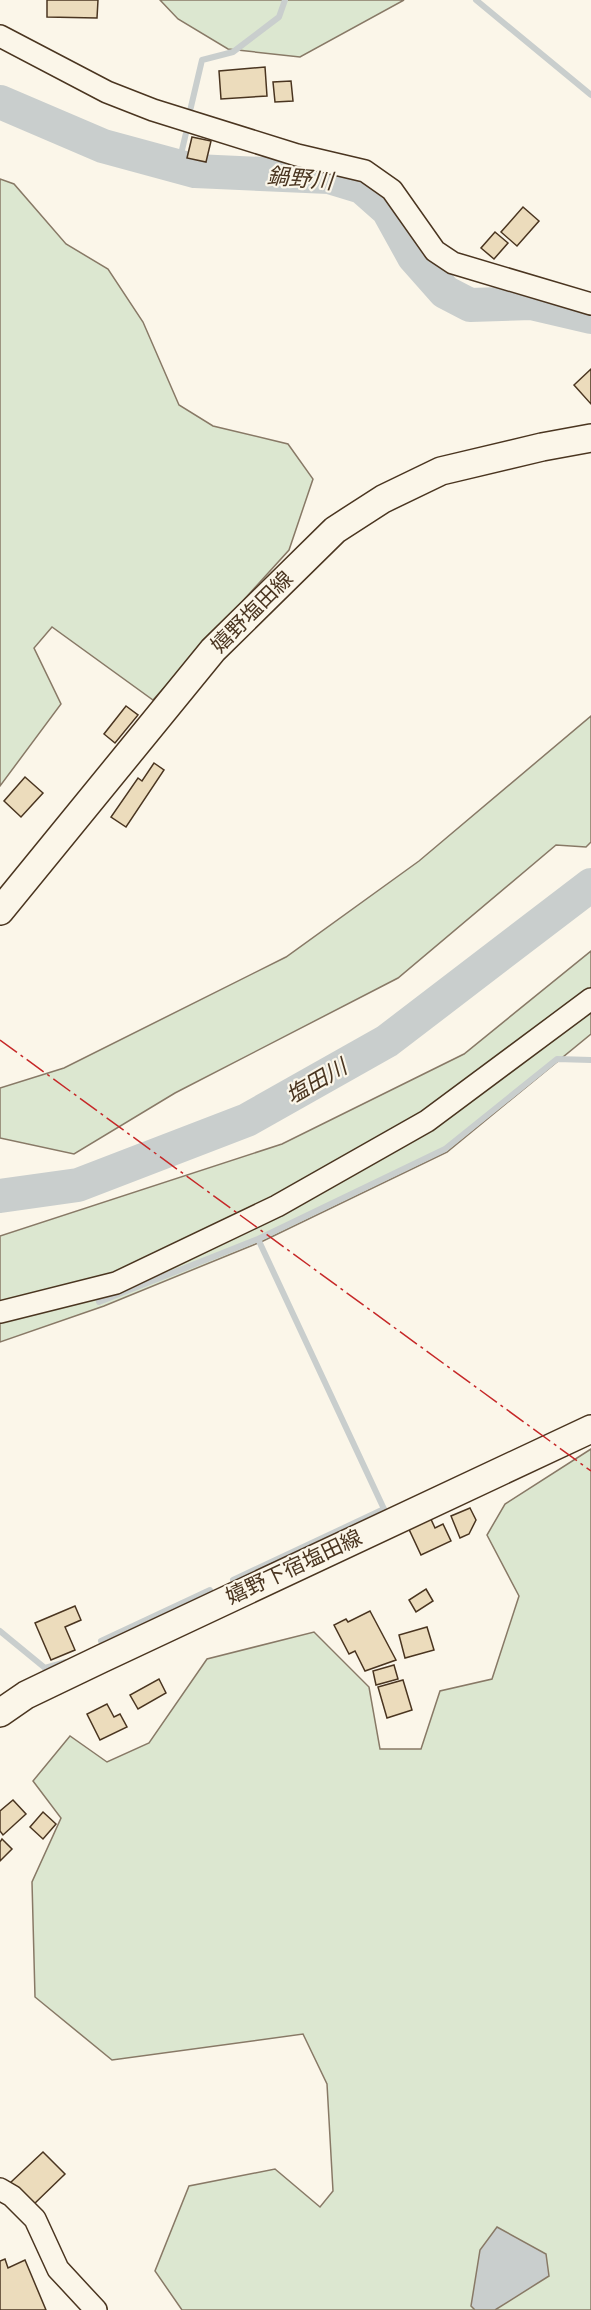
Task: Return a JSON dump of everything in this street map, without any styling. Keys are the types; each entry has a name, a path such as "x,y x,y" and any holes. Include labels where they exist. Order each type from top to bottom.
{"main road":[{"name":"嬉野塩田線","path":"0,911 213,650 335,530 383,499 441,471 591,438"},
{"name":"嬉野下宿塩田線","path":"0,1713 26,1695 101,1659 588,1432"}],"street":[{"path":"0,36 107,92 153,110 297,155 365,171 392,190 435,251 453,263 591,304"},
{"path":"0,1312 116,1283 277,1206 427,1120 591,999"},
{"path":"0,2189 12,2196 35,2219 58,2269 96,2310"}],"green space":[{"path":"160,0 404,0 300,57 228,49 178,19"},
{"path":"0,179 14,184 66,244 108,269 143,322 179,405 213,426 288,444 313,479 289,550 153,700 52,627 34,648 61,704 0,786"},
{"path":"591,716 591,842 586,847 556,845 398,978 175,1093 74,1154 0,1138 0,1088 64,1068 286,957 419,861"},
{"path":"591,951 591,1034 447,1152 263,1241 104,1306 0,1342 0,1236 282,1144 464,1054"},
{"path":"591,1449 591,2310 182,2310 155,2271 189,2186 275,2169 320,2207 333,2191 327,2084 303,2034 112,2060 35,1997 32,1882 61,1818 33,1781 70,1736 107,1762 149,1743 207,1659 314,1632 369,1687 380,1749 421,1749 440,1691 492,1679 519,1596 487,1535 505,1504"}],"shaded area":[{"path":"497,2227 546,2254 549,2276 495,2310 475,2310 471,2306 480,2250"}],"building":[{"path":"47,0 98,0 97,18 47,17"},
{"path":"265,67 267,96 221,99 219,71"},
{"path":"291,81 293,101 275,102 273,82"},
{"path":"192,137 211,141 206,162 187,158"},
{"path":"523,207 539,221 517,246 501,232"},
{"path":"495,232 508,243 494,259 481,248"},
{"path":"591,369 591,404 574,385"},
{"path":"126,706 138,715 115,743 104,734"},
{"path":"154,763 164,770 126,827 111,817 138,778 142,781"},
{"path":"25,777 43,793 21,817 4,801"},
{"path":"470,1508 476,1520 469,1534 460,1538 451,1516"},
{"path":"429,1515 435,1528 443,1524 451,1541 421,1555 407,1525"},
{"path":"426,1589 433,1601 416,1612 409,1600"},
{"path":"75,1606 81,1620 65,1627 75,1650 51,1660 35,1623"},
{"path":"370,1611 396,1660 365,1671 355,1651 349,1654 334,1625 346,1619 348,1622"},
{"path":"427,1627 434,1650 405,1658 399,1635"},
{"path":"394,1665 398,1679 376,1685 373,1671"},
{"path":"159,1679 166,1693 138,1709 130,1695"},
{"path":"403,1680 412,1710 387,1718 378,1687"},
{"path":"107,1704 114,1717 120,1714 127,1727 100,1740 87,1714"},
{"path":"13,1800 26,1814 3,1835 0,1831 0,1811"},
{"path":"43,1812 56,1824 43,1839 30,1827"},
{"path":"2,1839 12,1849 0,1861 0,1842"},
{"path":"43,2152 65,2174 32,2206 10,2183"},
{"path":"5,2259 8,2268 25,2260 46,2310 0,2310 0,2261"}],"waterway":[{"path":"190,111 202,60 233,52 279,17 285,0"},
{"path":"476,0 591,95"},
{"name":"鍋野川","path":"0,102 103,146 195,171 329,177 362,187 388,210 414,257 445,292 470,305 531,303 591,317"},
{"path":"178,167 186,133"},
{"name":"塩田川","path":"0,1196 78,1185 247,1120 387,1041 591,885"},
{"path":"233,1580 384,1509 258,1239 445,1149 557,1059 591,1060"},
{"path":"99,1302 258,1239"},
{"path":"101,1641 210,1590"},
{"path":"0,1631 45,1668 66,1662"}],"power":[{"path":"0,1040 591,1471"}]}
